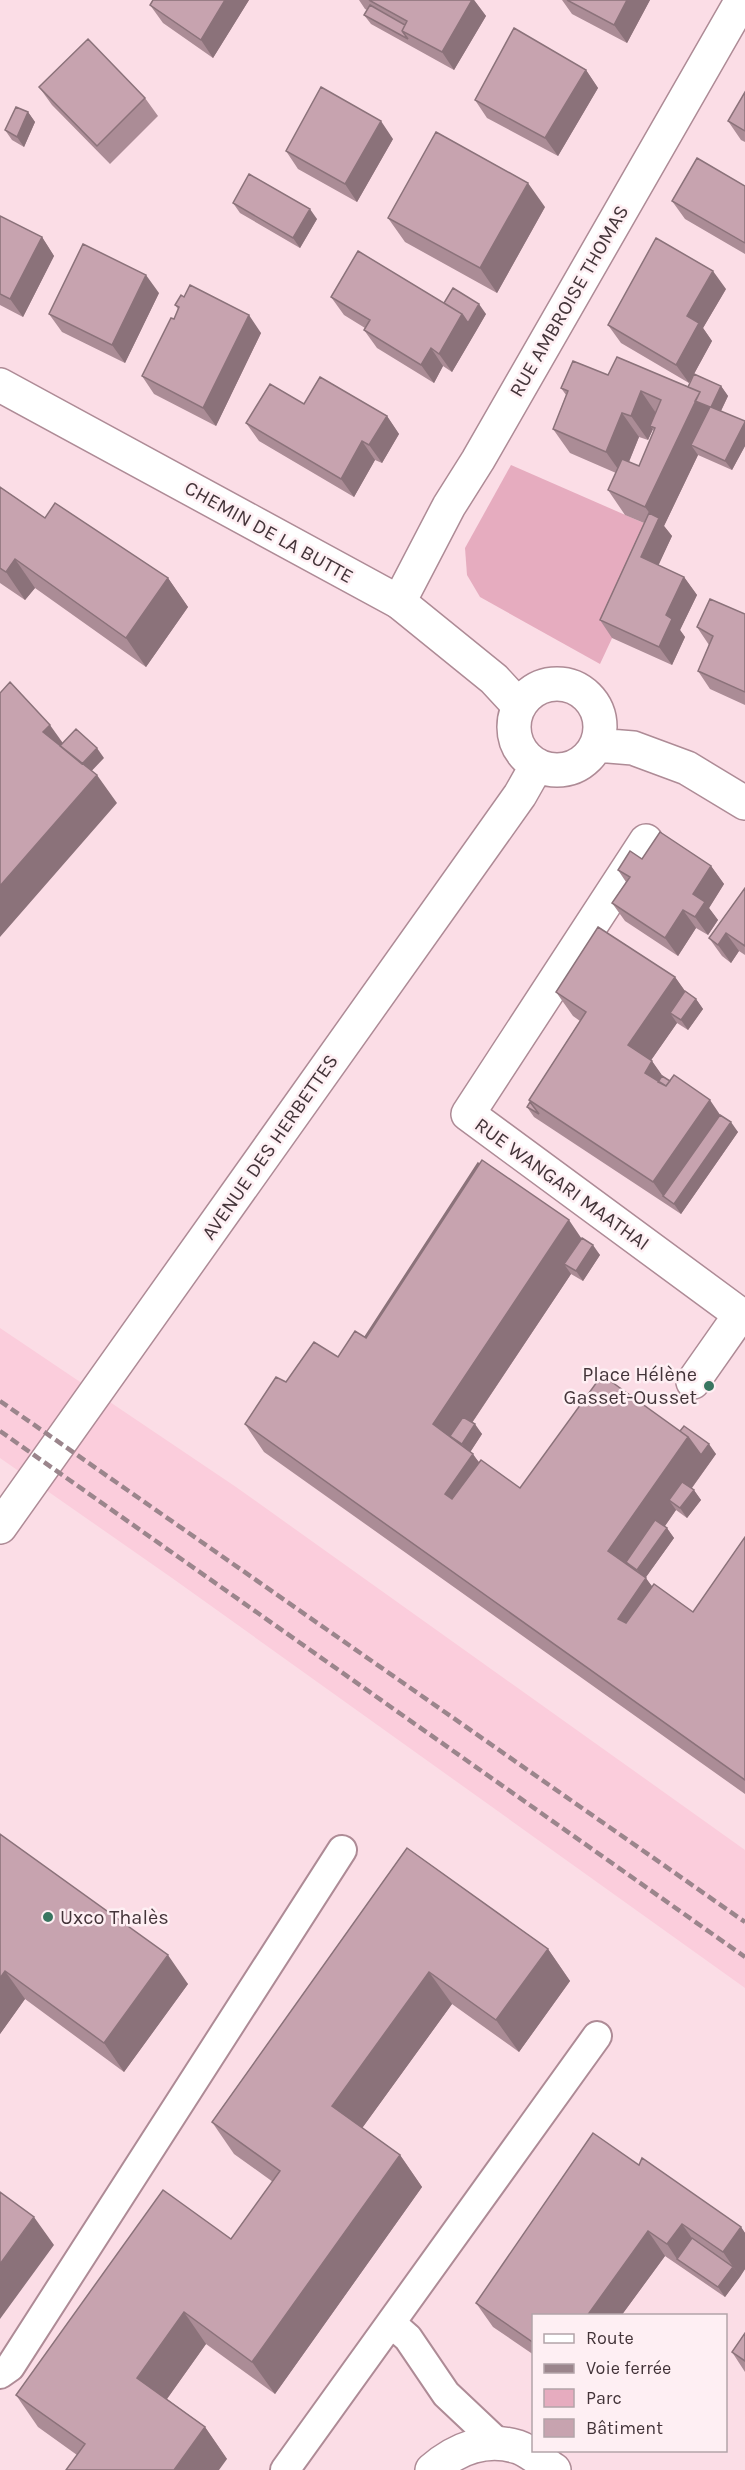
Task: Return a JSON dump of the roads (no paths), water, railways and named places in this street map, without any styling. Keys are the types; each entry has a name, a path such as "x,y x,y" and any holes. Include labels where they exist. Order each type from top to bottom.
{"street":[{"name":"RUE AMBROISE THOMAS","path":"399,602 449,507 742,0"},
{"name":"CHEMIN DE LA BUTTE","path":"0,386 399,602 494,679 519,706"},
{"path":"562,685 578,689 589,698 599,719 600,731 596,745 585,760 575,766 552,770 537,765 524,756 515,740 514,721 519,706 530,693 546,686 562,685"},
{"path":"596,745 633,748 687,768 745,803"},
{"name":"AVENUE DES HERBETTES","path":"0,1527 520,795 537,765"},
{"name":"RUE WANGARI MAATHAI","path":"646,841 468,1114 743,1316"},
{"path":"693,1382 743,1316"},
{"path":"432,2470 446,2458 462,2450 480,2445 499,2444 520,2448 554,2470"}],"lane":[{"path":"0,2374 10,2367 342,1850"},
{"path":"285,2470 597,2036"},
{"path":"391,2323 408,2338 446,2394 499,2444"}],"railway":[{"path":"0,1401 745,1922"},
{"path":"0,1431 745,1957"}],"place":[{"name":"Place Hélène Gasset-Ousset","path":"709,1386"},
{"name":"Uxco Thalès","path":"48,1917"}]}
